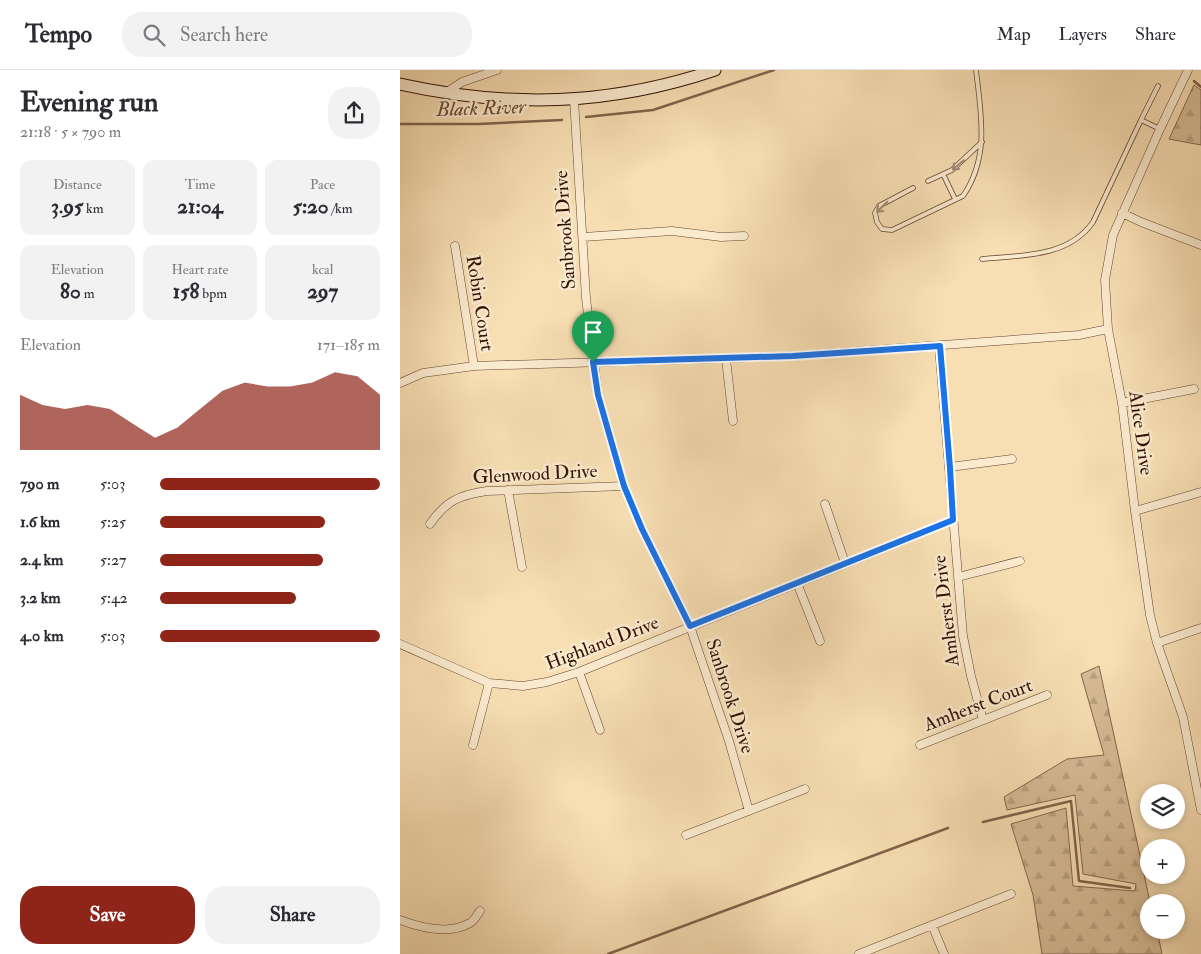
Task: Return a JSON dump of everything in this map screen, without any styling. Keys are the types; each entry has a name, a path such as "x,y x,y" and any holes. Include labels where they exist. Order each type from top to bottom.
{"street":[{"path":"447,92 462,82 496,70"},
{"path":"400,84 481,98 515,100 574,99 641,91 715,70"},
{"name":"Alice Drive","path":"1188,70 1122,212 1114,235 1105,280 1108,329 1122,403 1150,615 1157,643 1183,717 1201,810"},
{"name":"Sanbrook Drive","path":"574,99 586,298 598,395 624,486 642,529 690,626 729,741 749,810"},
{"path":"1122,212 1141,222 1201,245"},
{"path":"583,237 672,231 721,237 744,236"},
{"name":"Robin Court","path":"455,246 474,366"},
{"path":"400,382 423,372 474,366 793,356 1079,335 1108,329"},
{"name":"Amherst Drive","path":"940,346 953,520 967,660 983,720"},
{"path":"726,359 733,421"},
{"path":"1122,403 1194,388"},
{"path":"950,468 1012,459"},
{"name":"Glenwood Drive","path":"430,524 438,513 456,498 468,494 508,490 624,486"},
{"path":"508,490 522,567"},
{"path":"1135,511 1201,492"},
{"path":"825,504 845,563"},
{"name":"Highland Drive","path":"400,644 489,683 523,686 547,682 579,672 953,520"},
{"path":"958,577 1020,562"},
{"path":"797,583 820,641"},
{"path":"1157,643 1201,628"},
{"path":"579,672 600,730"},
{"path":"473,746 489,683"},
{"name":"Amherst Court","path":"920,745 1047,696"},
{"path":"686,835 805,789"},
{"path":"860,954 1011,894"},
{"path":"400,920 427,928 446,929 472,922 480,911"},
{"path":"932,925 944,954"}],"lane":[{"path":"913,188 879,206 875,213 877,222 882,229 892,230 963,196 969,186 982,142 976,70"},
{"path":"982,259 1052,251 1068,245 1087,231 1158,86"},
{"path":"1141,120 1160,129"},
{"path":"928,181 957,166 982,142"},
{"path":"943,174 955,199"}],"green space":[{"path":"1194,85 1201,90 1201,145 1169,139"},
{"path":"1099,666 1140,856 1140,884 1146,884 1148,894 1140,894 1140,939 1159,939 1162,954 1042,954 1033,895 1011,824 1066,808 1073,886 1135,891 1136,884 1083,874 1075,795 1007,810 1004,797 1067,759 1104,755 1081,674"}],"waterway":[{"name":"Black River","path":"586,117 653,110 774,70"},
{"path":"1194,81 1201,87"},
{"name":"Black River","path":"400,124 479,124 562,120"},
{"path":"983,822 1071,801 1079,881 1130,888"},
{"path":"608,954 948,828"}],"route":[{"path":"940,346 953,520 690,626 642,529 624,486 598,395 593,362 793,356 940,346"}]}
